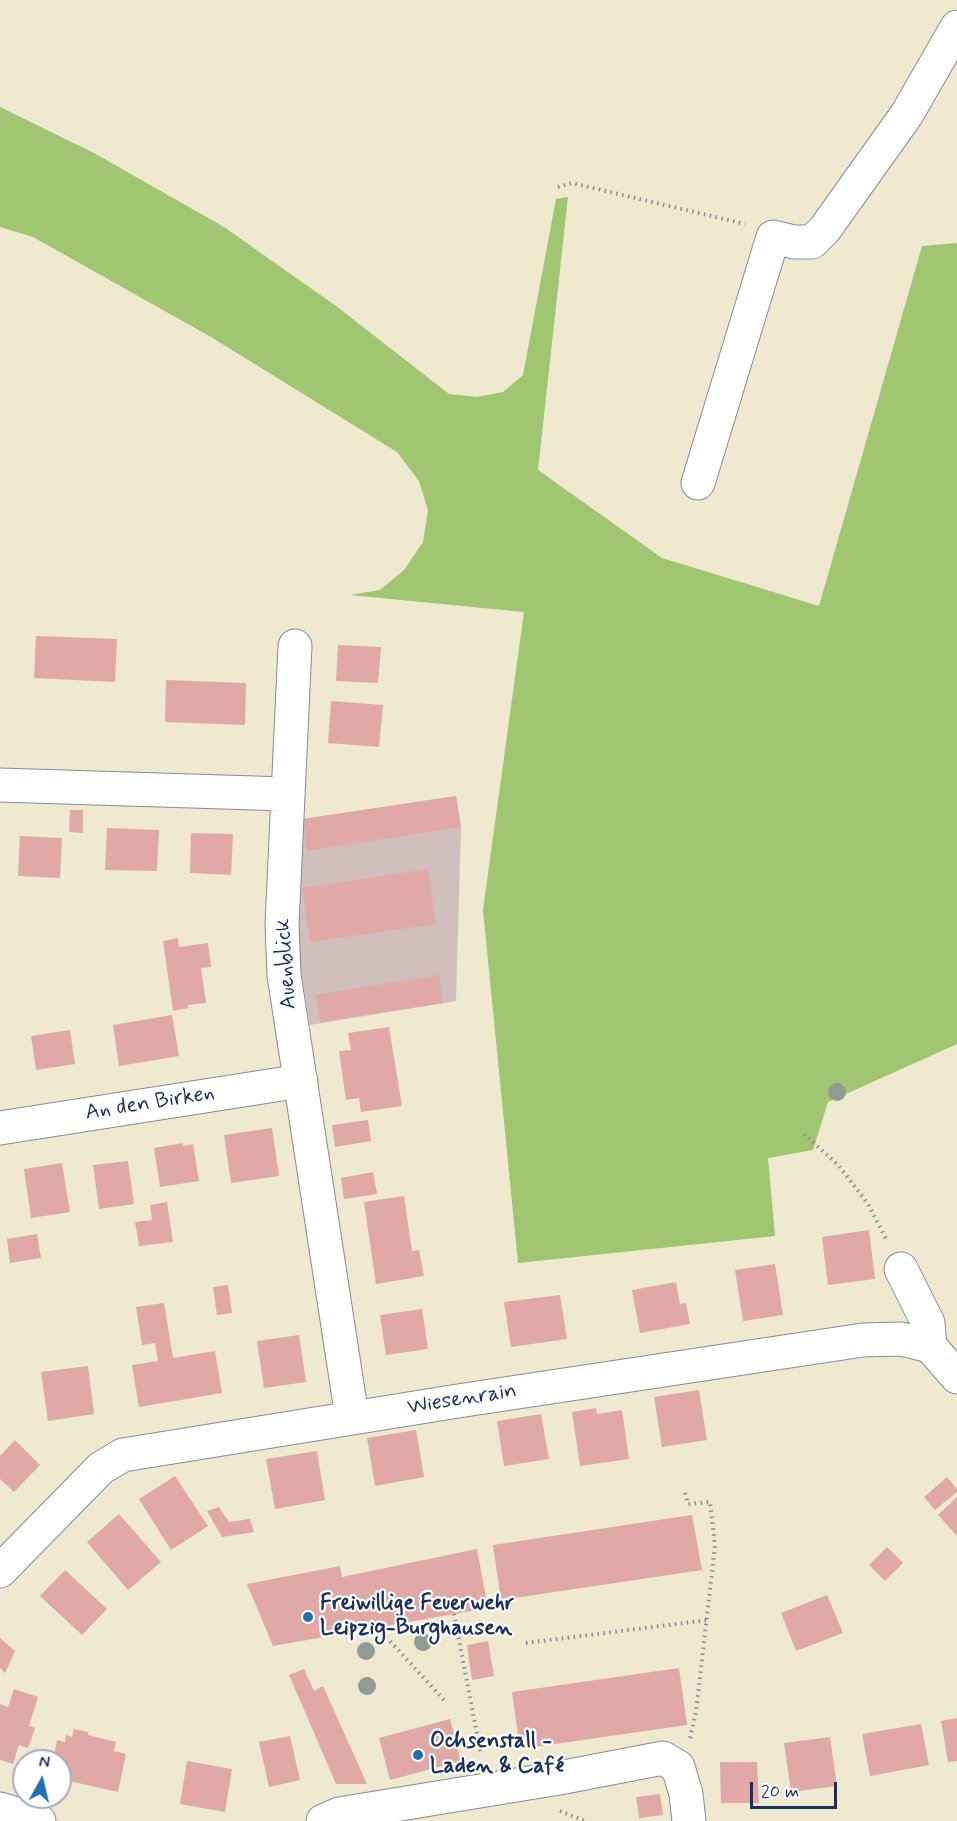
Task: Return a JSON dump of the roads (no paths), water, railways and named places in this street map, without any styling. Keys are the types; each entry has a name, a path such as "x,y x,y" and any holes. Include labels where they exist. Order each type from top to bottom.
{"street":[{"path":"698,483 773,237 794,242 812,242 825,229 907,114 957,27"},
{"name":"Auenblick","path":"295,645 282,924 284,975 352,1417"},
{"path":"0,785 287,794"},
{"name":"An den Birken","path":"0,1128 301,1081"},
{"path":"901,1269 928,1323 930,1346 957,1377"},
{"name":"Wiesenrain","path":"0,1571 101,1468 123,1455 352,1417 863,1340 901,1339 930,1346"},
{"path":"323,1821 339,1814 559,1778 663,1758 678,1767 686,1794 689,1821"},
{"path":"0,1809 39,1821"}],"place":[{"name":"Freiwillige Feuerwehr Leipzig-Burghausen","path":"308,1617"},
{"name":"Ochsenstall - Laden & Café","path":"418,1755"}]}
